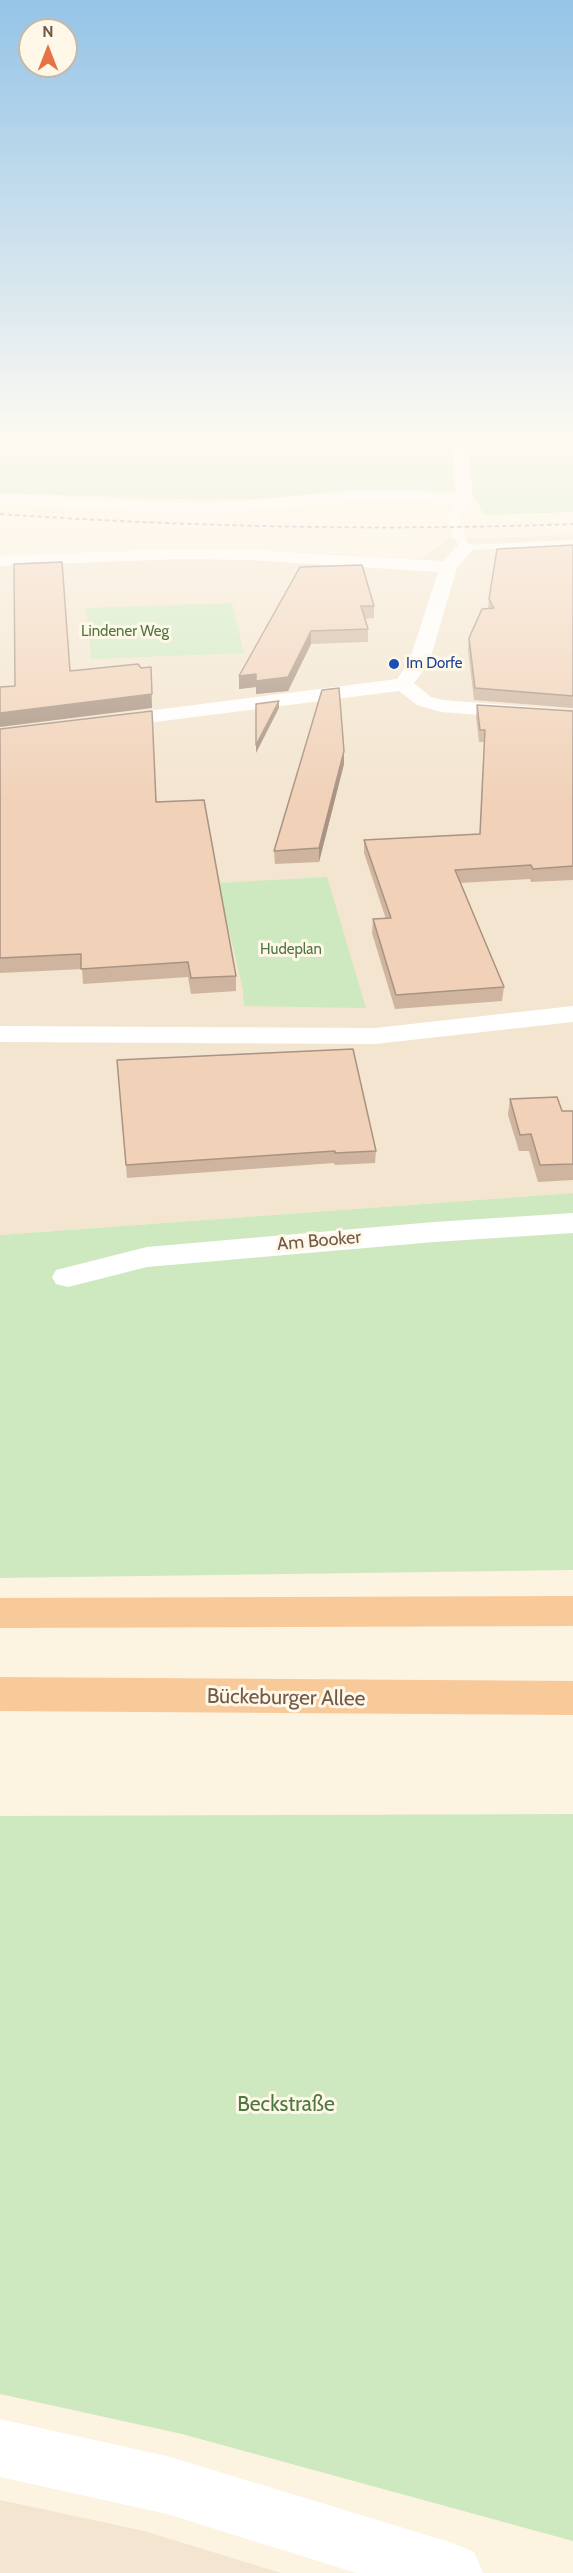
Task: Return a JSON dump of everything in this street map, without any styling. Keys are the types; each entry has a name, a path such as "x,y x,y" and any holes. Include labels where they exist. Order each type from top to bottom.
{"highway":[{"path":"0,1613 573,1611"},
{"name":"Bückeburger Allee","path":"0,1694 573,1698"}],"street":[{"path":"0,561 28,560"},
{"path":"327,560 448,567"},
{"path":"403,684 418,663 448,567 454,560"},
{"path":"83,725 403,684 424,701 441,706 573,716"},
{"path":"0,1034 375,1036 573,1014"},
{"name":"Am Booker","path":"68,1277 147,1257 434,1232 573,1223"},
{"path":"0,2448 167,2485 453,2573"}],"shaded area":[{"path":"0,560 573,560 573,1193 0,1235"},
{"path":"0,2500 144,2531 281,2573 0,2573"}],"green space":[{"name":"Lindener Weg","path":"232,603 244,653 91,659 86,608"},
{"name":"Hudeplan","path":"327,877 366,1008 244,1006 243,990 218,883"},
{"path":"573,1193 573,1570 0,1578 0,1235"},
{"name":"Beckstraße","path":"573,1814 573,2541 182,2434 0,2394 0,1816"}],"building":[{"path":"495,560 573,560 573,696 475,688 469,638 482,609 494,608 489,599"},
{"path":"62,562 70,671 138,664 141,668 151,667 152,694 0,713 0,687 15,686 14,564"},
{"path":"362,565 374,606 361,606 368,629 311,631 288,677 256,681 256,674 239,676 300,567"},
{"path":"339,688 344,751 319,848 274,851 322,690"},
{"path":"279,701 256,745 256,704"},
{"path":"477,705 573,711 573,866 533,869 531,865 455,870 504,987 396,995 373,919 391,918 364,840 480,834 485,730 480,730"},
{"path":"152,711 156,802 204,800 236,976 191,978 188,962 81,969 81,954 0,958 0,729"},
{"path":"353,1049 376,1151 335,1153 335,1151 126,1165 117,1060"},
{"path":"557,1097 562,1111 573,1111 573,1164 540,1165 531,1134 520,1135 510,1099"}],"place":[{"name":"Im Dorfe","path":"394,664"}]}
